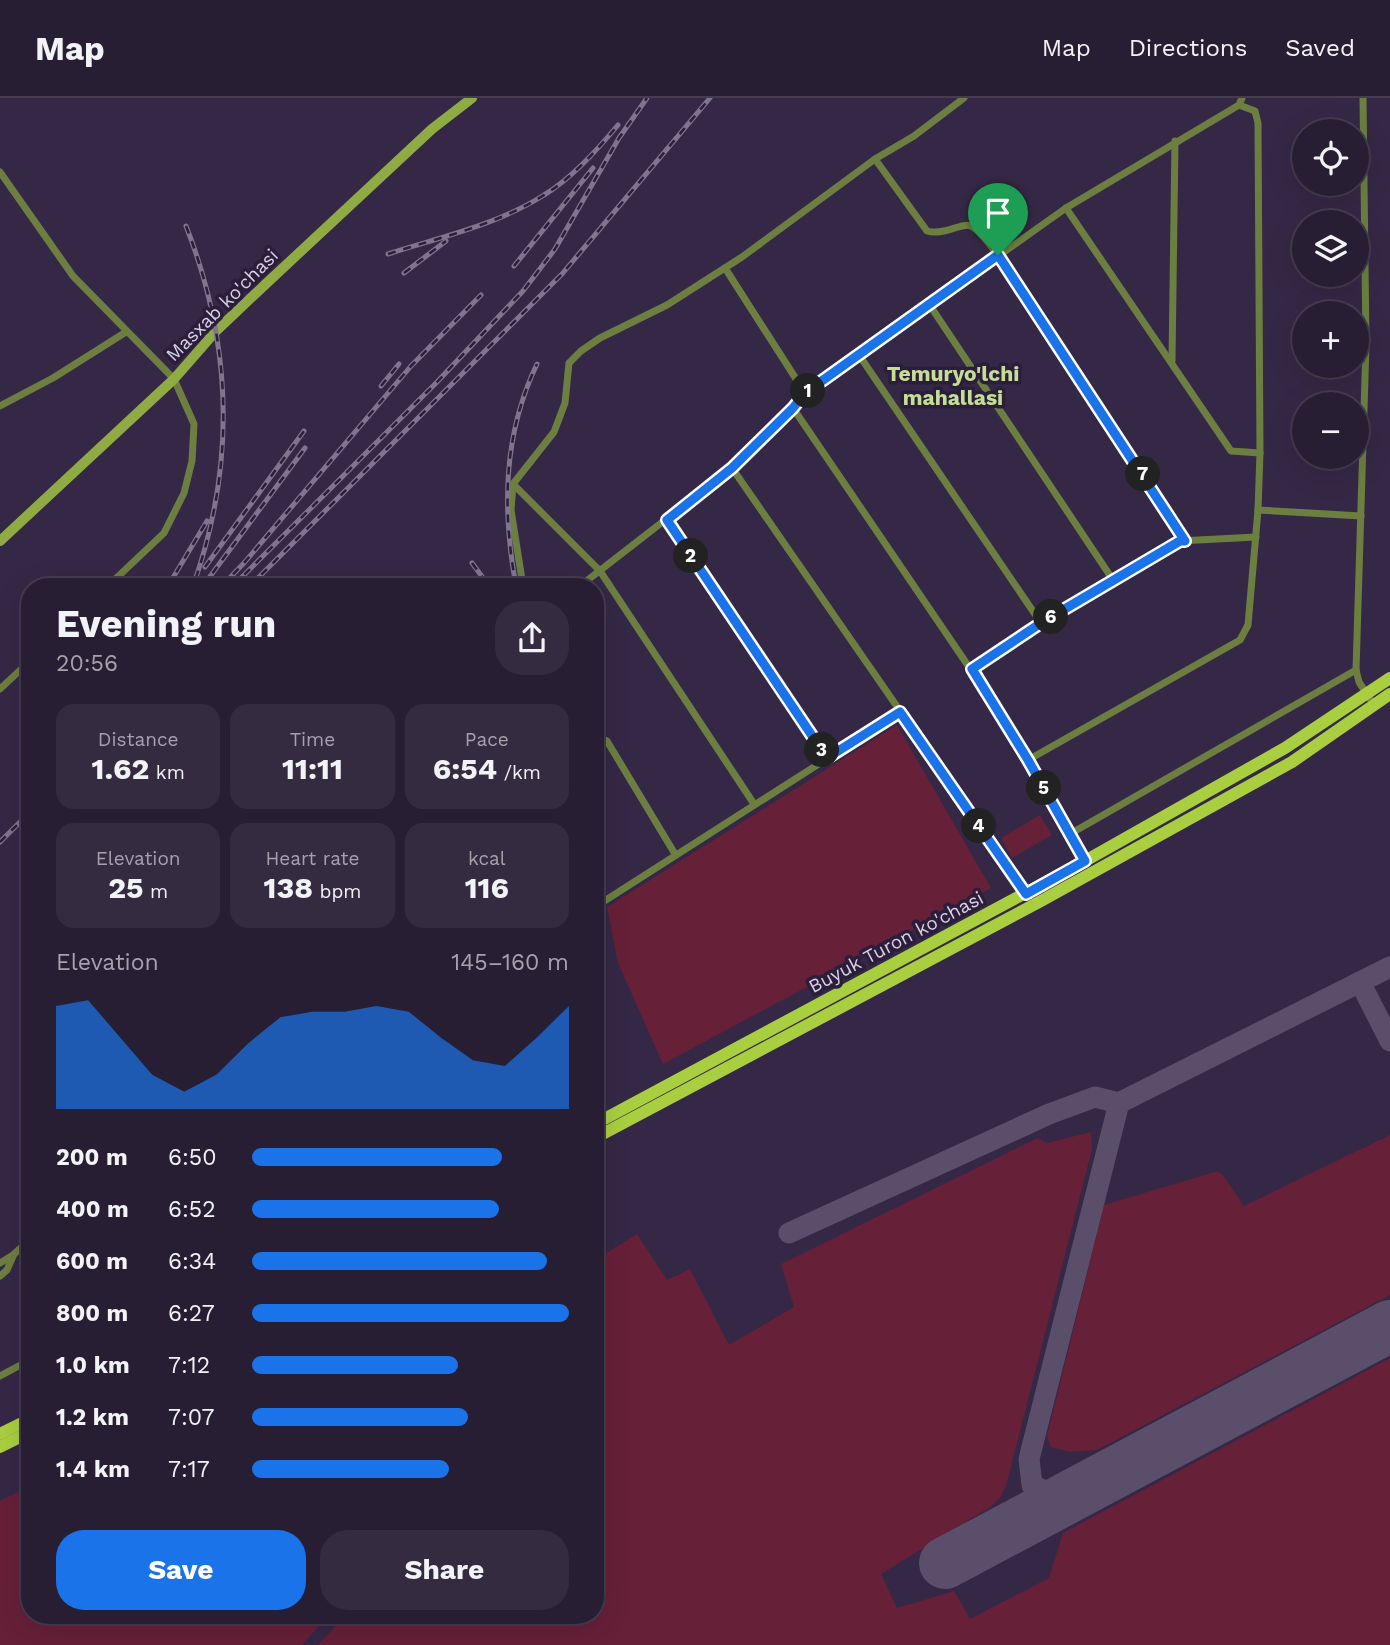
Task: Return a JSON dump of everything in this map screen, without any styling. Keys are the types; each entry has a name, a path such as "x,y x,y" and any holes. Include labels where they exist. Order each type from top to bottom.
{"main road":[{"name":"Masxab ko'chasi","path":"0,541 174,379 216,331 270,280 432,129 472,98"},
{"name":"Buyuk Turon ko'chasi","path":"604,1123 1041,901 1292,762 1370,700 1390,678"},
{"name":"Buyuk Turon ko'chasi","path":"604,1123 1026,894 1370,700 1390,694"},
{"path":"0,1434 21,1424"},
{"path":"0,1447 21,1436"}],"street":[{"path":"522,578 511,510 513,484 554,432 565,403 569,363 600,338 667,305 725,268 964,98"},
{"path":"1363,98 1366,345 1356,670 1370,700"},
{"path":"591,578 732,468 805,393 1066,208 1240,101 1255,111 1258,123 1260,453 1248,625 1240,640 1028,760"},
{"path":"1172,362 1175,141"},
{"path":"875,159 927,231 943,233 966,225 973,227 998,255 1185,541"},
{"path":"0,172 73,276 174,379 194,425 192,460 184,493 164,533 116,578"},
{"path":"1066,208 1231,450 1260,453"},
{"path":"725,268 805,393"},
{"path":"929,304 1113,580"},
{"path":"0,406 53,378 126,332"},
{"path":"859,355 1041,623"},
{"path":"793,408 972,669 1028,760 1085,861"},
{"path":"732,468 1026,894"},
{"path":"513,484 600,571 754,804"},
{"path":"1258,510 1361,516"},
{"path":"667,520 827,758"},
{"path":"972,669 1041,623 1180,541 1256,537"},
{"path":"0,689 21,669"},
{"path":"1070,834 1356,670"},
{"path":"604,901 900,712"},
{"path":"604,740 675,854"},
{"path":"0,1263 21,1248"},
{"path":"0,1276 14,1255"},
{"path":"0,1376 21,1365"}],"shaded area":[{"path":"897,725 991,888 663,1064 618,963 607,907"},
{"path":"1040,815 1052,835 1012,858 1001,838"},
{"path":"1091,1132 1092,1149 1006,1486 1000,1498 990,1507 881,1574 897,1608 954,1591 970,1619 1049,1578 1063,1533 1390,1358 1390,1645 318,1645 338,1624 604,1624 604,1254 637,1234 667,1280 690,1269 729,1345 794,1307 781,1264 1038,1138 1047,1143"},
{"path":"1390,1135 1390,1295 1097,1450 1070,1452 1051,1447 1047,1436 1104,1205 1218,1171 1244,1206"},
{"path":"21,1490 21,1624 321,1624 302,1645 0,1645 0,1501"}],"taxiway":[{"path":"789,1233 1049,1114 1095,1097 1119,1103 1390,967"},
{"path":"1360,982 1390,1041"},
{"path":"1074,1494 1051,1494 1032,1485 1029,1459 1119,1103"}],"runway":[{"path":"945,1563 1390,1326"}],"railway":[{"path":"241,578 437,382 523,291 555,249 619,138 647,98"},
{"path":"258,578 562,274 710,98"},
{"path":"388,254 468,229 526,205 574,172 618,125"},
{"path":"514,266 593,168"},
{"path":"186,226 202,271 213,316 223,406 217,496 195,578"},
{"path":"404,273 446,241"},
{"path":"230,578 411,366 481,295"},
{"path":"381,386 399,364"},
{"path":"515,578 509,529 508,473 517,418 537,364"},
{"path":"205,567 304,431"},
{"path":"209,578 305,448"},
{"path":"173,578 207,521"},
{"path":"472,563 483,578"},
{"path":"0,842 21,821"}],"district":[{"name":"Temuryo'lchi mahallasi","path":"953,385"}],"route":[{"path":"998,255 1185,541 1180,541 1041,623 972,669 1005,720 1085,861 1026,894 900,712 827,758 667,520 732,468 805,393 998,255"}]}
